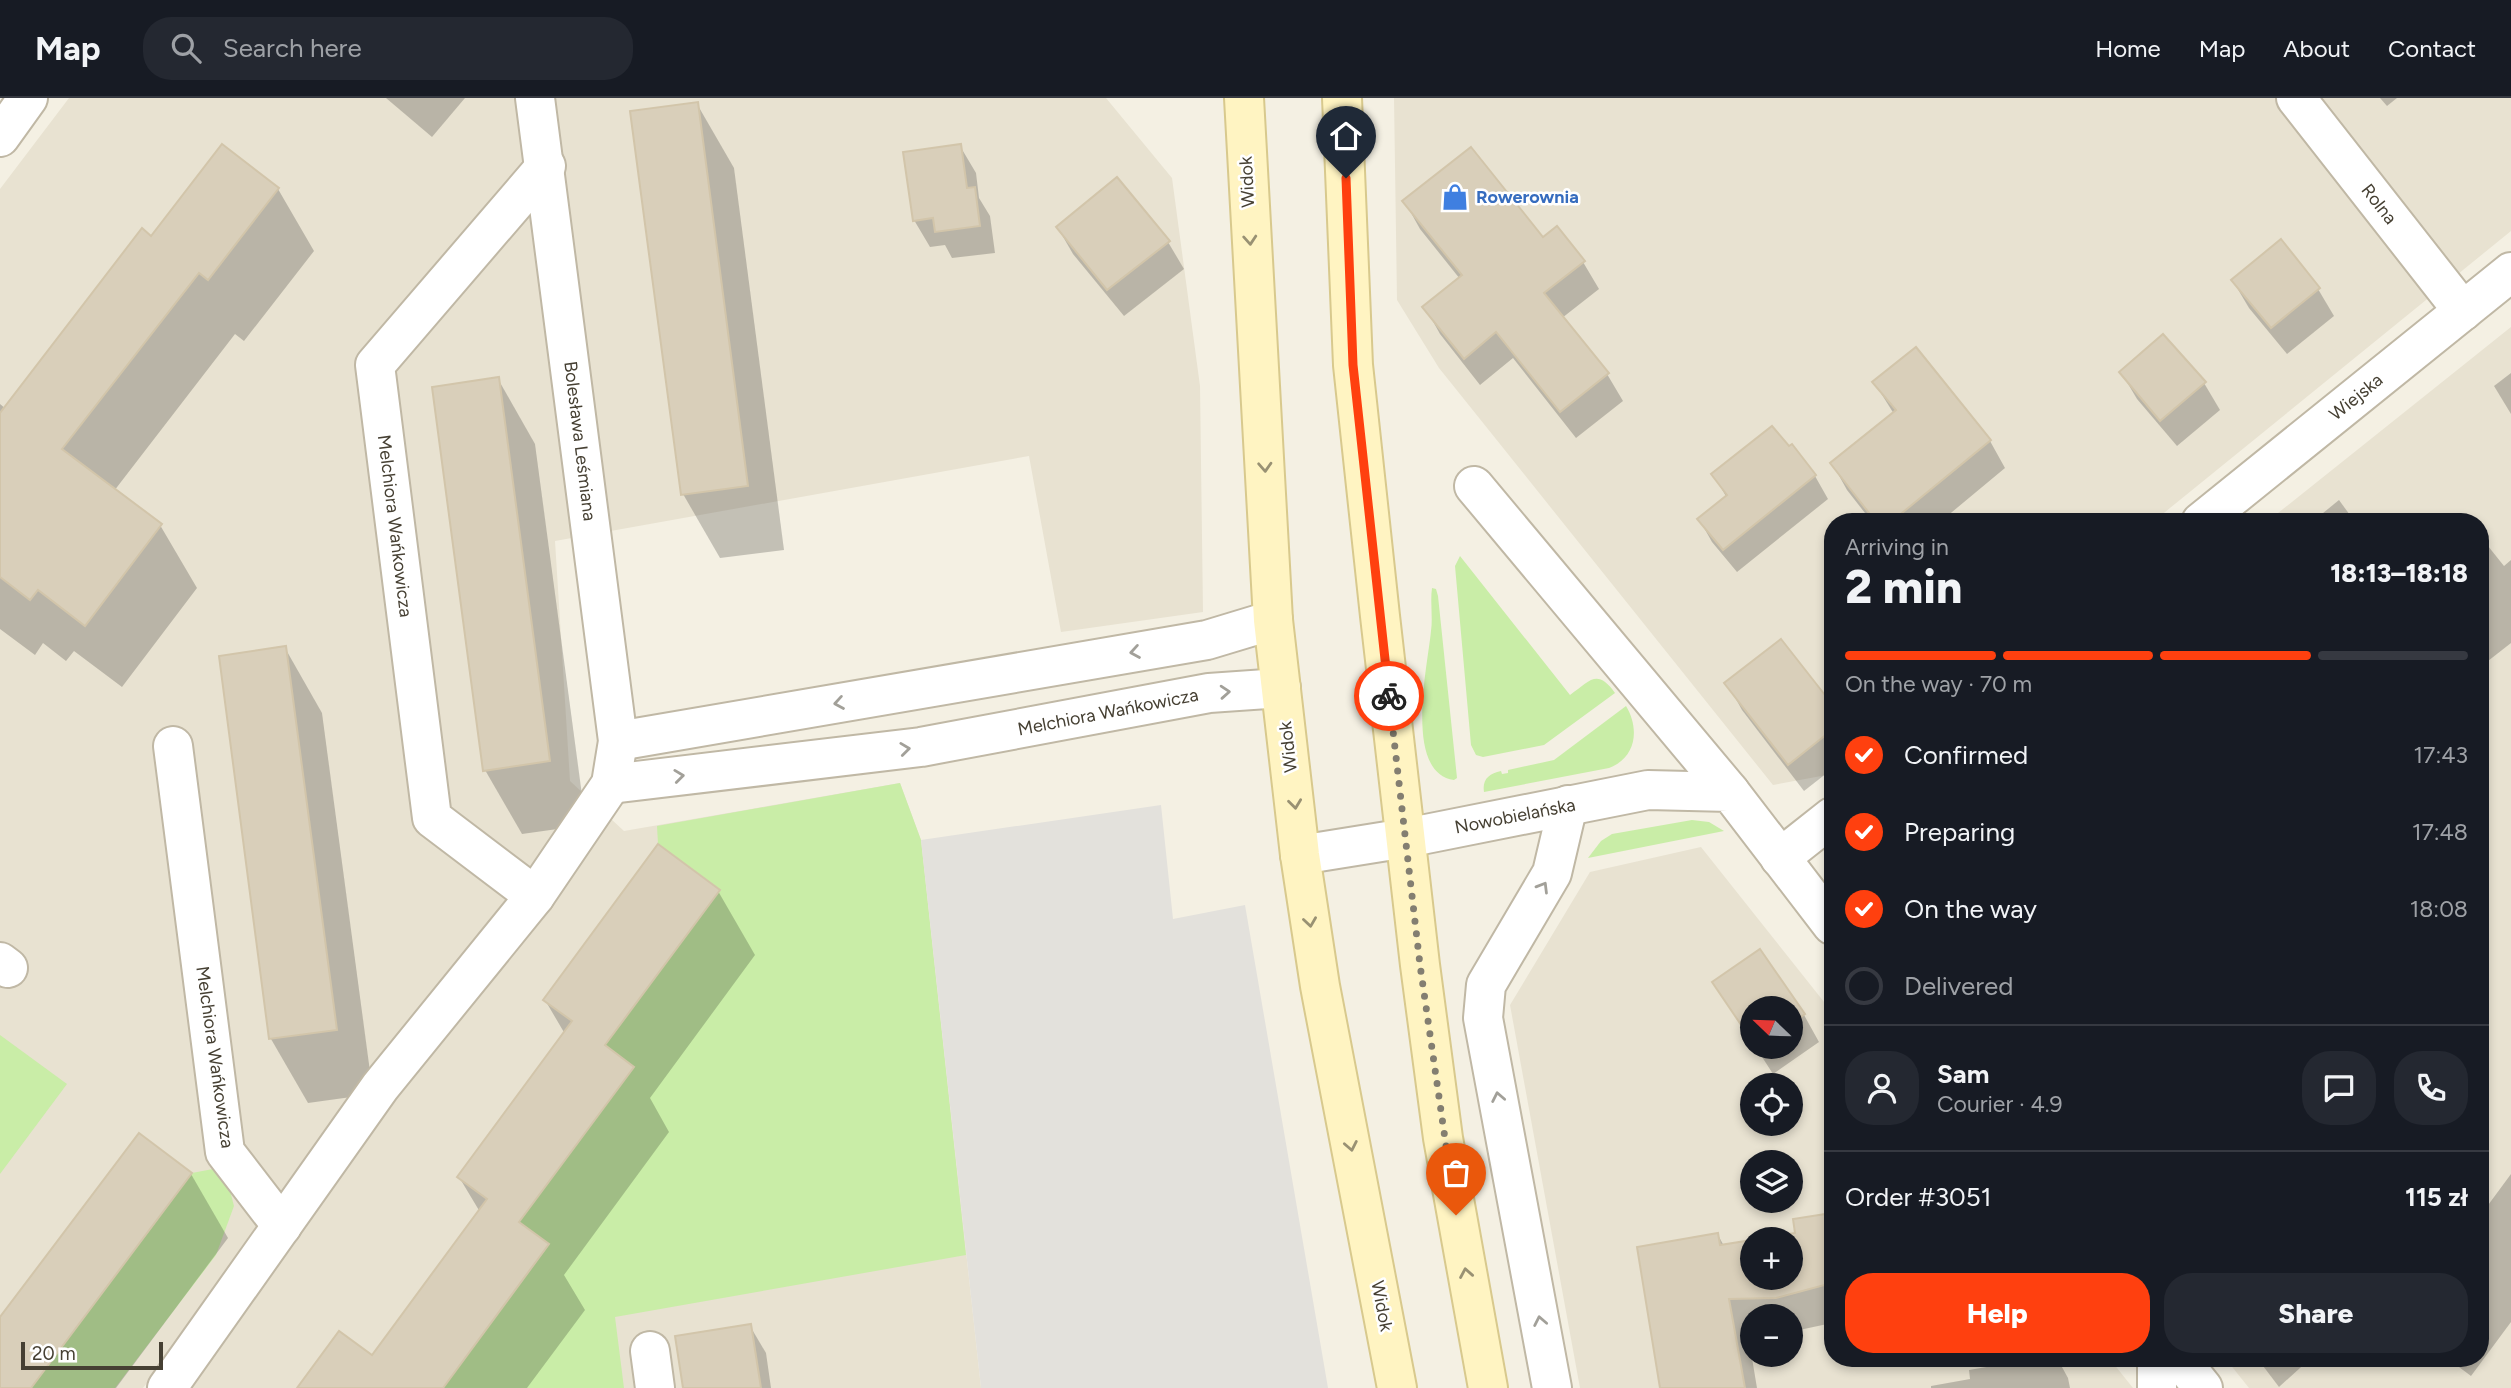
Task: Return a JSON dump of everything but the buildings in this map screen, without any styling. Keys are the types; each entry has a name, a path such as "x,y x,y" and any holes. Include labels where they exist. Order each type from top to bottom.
{"main road":[{"name":"Widok","path":"1244,98 1273,620 1300,855 1320,986 1398,1388"},
{"path":"1342,98 1353,365 1420,965 1443,1138 1488,1388"}],"street":[{"path":"0,137 28,98"},
{"name":"Bolesława Leśmiana","path":"535,98 618,741 611,784"},
{"name":"Rolna","path":"2296,98 2463,311"},
{"name":"Melchiora Wańkowicza","path":"535,896 432,818 375,365 545,166"},
{"name":"Wiejska","path":"2212,513 2511,272"},
{"path":"1474,486 1730,792 1824,915"},
{"path":"618,741 1207,640 1273,620"},
{"name":"Melchiora Wańkowicza","path":"611,784 921,747 1209,693 1281,688"},
{"name":"Melchiora Wańkowicza","path":"173,746 225,1152 282,1226"},
{"path":"167,1388 380,1087 535,896 611,784"},
{"name":"Nowobielańska","path":"1300,855 1406,838 1648,790 1730,792"},
{"path":"1552,1388 1483,1018 1486,985 1552,873 1568,806"},
{"path":"1780,858 1824,823"},
{"path":"2157,1367 2157,1388"},
{"path":"2186,1367 2203,1388"}],"shaded area":[{"path":"69,98 1106,98 1172,178 1200,386 1203,612 1061,632 1029,456 555,541 570,781 624,831 900,783 921,840 981,1388 175,1388 170,1353 143,1388 0,1388 0,189"},
{"path":"1394,98 2511,98 2511,231 2164,513 1824,513 1824,775 1773,785 1439,368 1397,300"},
{"path":"2511,327 2511,1388 2249,1388 2232,1367 2489,1367 2489,513 2278,513"},
{"path":"1161,805 1173,919 1245,905 1328,1388 981,1388 921,840"},
{"path":"1701,847 1824,1002 1824,1367 2116,1367 2133,1388 1580,1388 1510,1005 1590,872"}],"green space":[{"path":"1460,556 1570,695 1593,679 1603,681 1615,693 1544,745 1483,757 1476,755 1471,745 1455,566"},
{"path":"1432,588 1436,589 1438,596 1457,778 1454,780 1438,773 1428,758 1424,738 1422,715 1432,626"},
{"path":"1626,706 1633,724 1633,742 1625,757 1618,763 1609,768 1484,792 1485,780 1490,776 1501,771 1502,774 1508,773 1508,770 1554,760"},
{"path":"900,783 921,840 966,1255 615,1317 624,1388 443,1388 549,1245 519,1222 633,1067 605,1045 719,890 658,844 657,826"},
{"path":"1692,820 1709,822 1724,831 1588,858 1601,841 1612,834"},
{"path":"0,1035 67,1084 0,1174"},
{"path":"218,1168 227,1179 234,1206 216,1255 115,1388 31,1388 192,1173"}],"way so far":[{"path":"1389,696 1420,965 1456,1215"}],"place":[{"name":"Rowerownia","path":"1455,197"}],"route":[{"path":"1346,178 1353,365 1389,696"}]}
